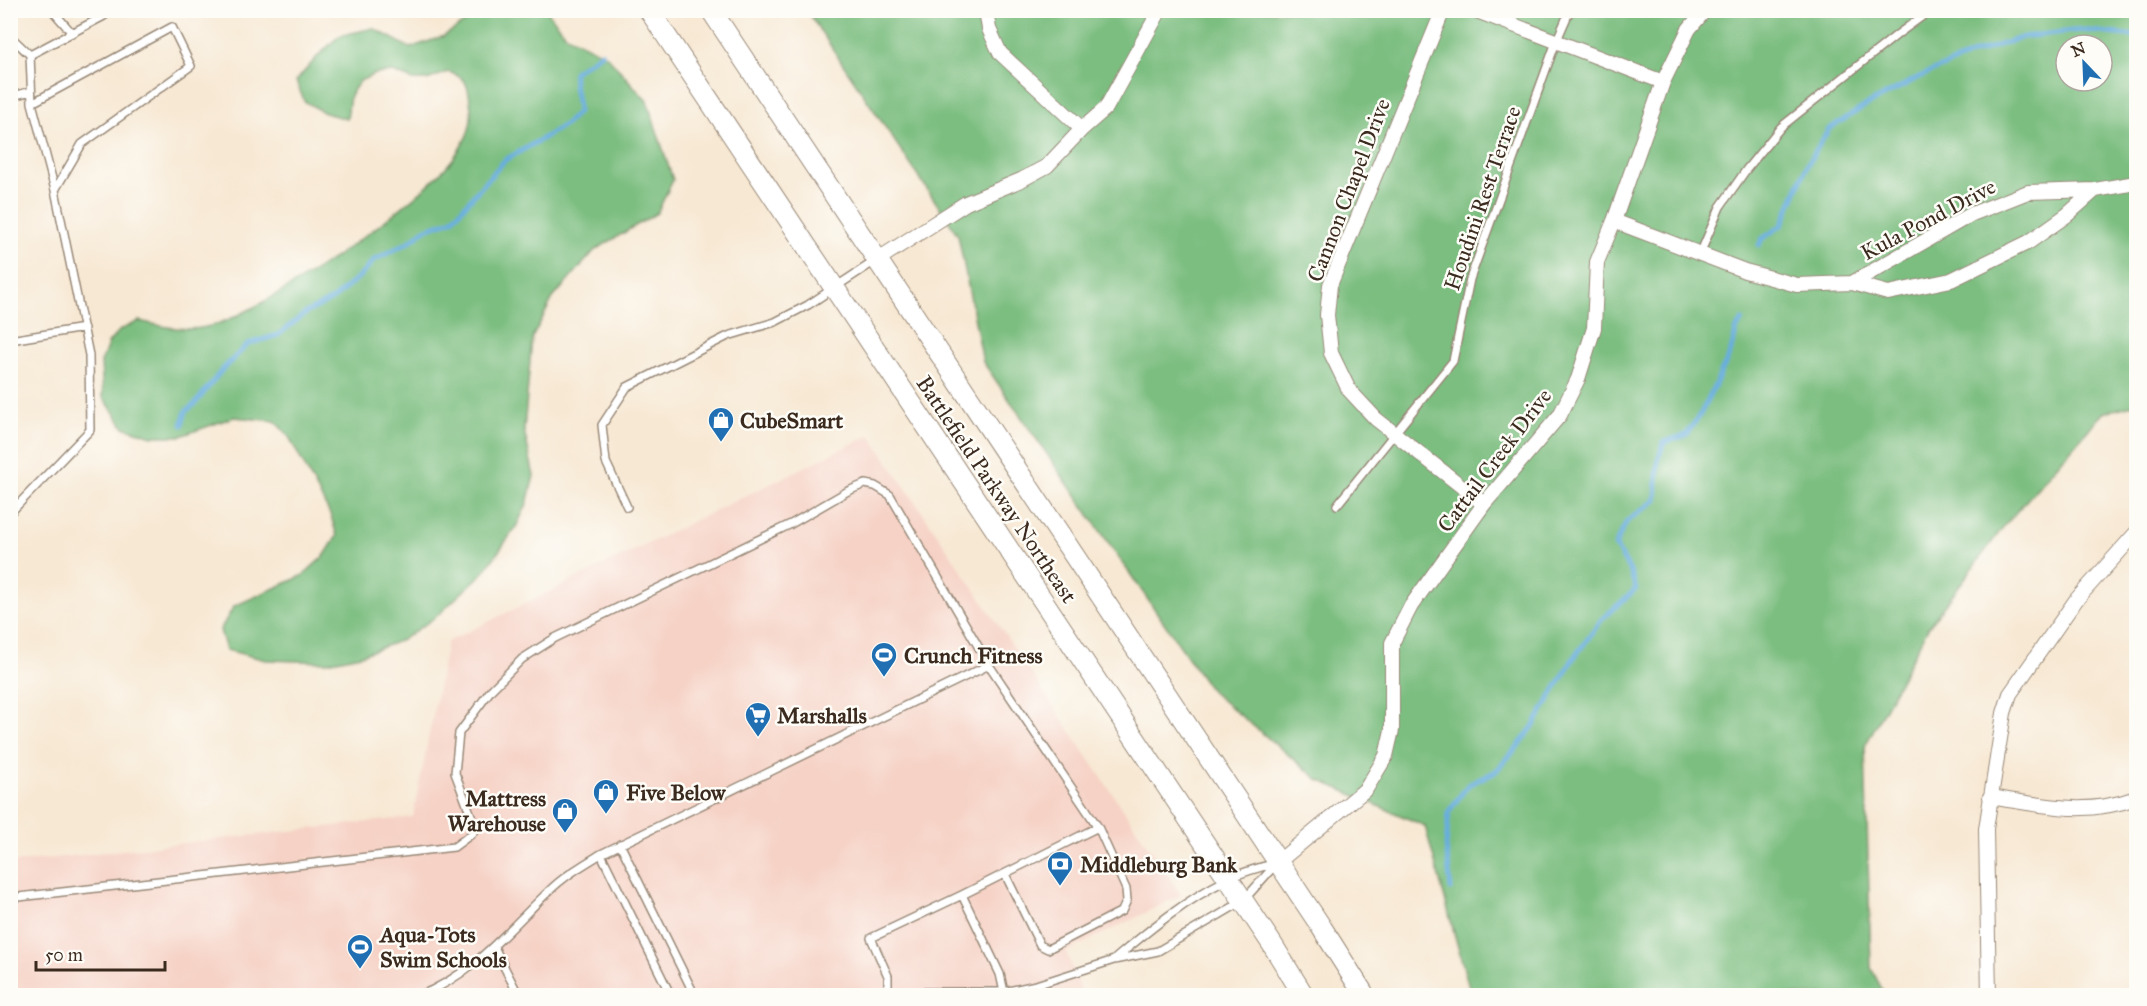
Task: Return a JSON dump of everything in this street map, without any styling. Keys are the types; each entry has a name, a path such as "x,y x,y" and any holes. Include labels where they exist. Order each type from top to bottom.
{"main road":[{"name":"Battlefield Parkway Northeast","path":"650,10 1304,996"},
{"name":"Battlefield Parkway Northeast","path":"711,10 1365,996"}],"street":[{"path":"986,10 989,29 1000,53 1082,129"},
{"path":"877,260 966,203 1021,180 1047,166 1082,129 1106,108 1160,10"},
{"name":"Cannon Chapel Drive","path":"1443,10 1330,285 1327,315 1332,353 1349,390 1376,419 1484,504"},
{"path":"1474,10 1662,82"},
{"name":"Cattail Creek Drive","path":"1278,862 1366,789 1386,756 1392,730 1392,643 1412,606 1484,504 1560,415 1578,379 1594,328 1597,262 1614,221 1662,82 1689,29 1705,10"},
{"name":"Kula Pond Drive","path":"1852,283 1972,214 2028,192 2095,190 2136,183"},
{"name":"Kula Pond Drive","path":"1614,221 1746,271 1797,285 1852,283 1888,293 1951,280 2029,242 2067,215 2095,190"},
{"path":"1989,996 1986,829 2004,713 2010,694 2076,600 2136,532"},
{"path":"1990,797 2058,808 2086,809 2105,808 2136,798"}],"lane":[{"path":"52,10 72,33"},
{"path":"30,55 111,10"},
{"name":"Houdini Rest Terrace","path":"1337,505 1453,361 1470,279 1556,42 1570,10"},
{"path":"1700,254 1720,207 1781,127 1898,33 1931,10"},
{"path":"32,103 172,27 191,66 82,144 55,190"},
{"path":"10,36 30,55 32,103 55,190 89,355 90,430 10,513"},
{"path":"10,97 31,91"},
{"path":"627,507 606,462 602,425 627,387 728,336 775,322 808,305 877,260"},
{"path":"10,340 84,328"},
{"path":"10,898 454,847 473,833 472,818 455,773 459,733 491,690 522,659 555,638 791,524 848,491 865,484 875,486 890,495 989,665 1098,827 1126,890 1127,900 1122,911 1048,949 1040,945 1005,873"},
{"path":"419,996 427,994 470,966 494,947 549,891 581,866 601,854 989,665"},
{"path":"888,994 888,976 871,938 1098,827"},
{"path":"620,844 695,996"},
{"path":"601,854 671,996"},
{"path":"1114,960 1147,931 1228,879 1278,862"},
{"path":"831,996 1004,992 1036,985 1114,960 1158,951 1243,901 1278,862"},
{"path":"962,895 1000,974 1004,992"},
{"path":"494,947 519,996"}],"shaded area":[{"path":"870,435 1181,895 1066,952 1083,995 11,996 10,863 413,817 447,642"}],"green space":[{"path":"495,11 547,11 567,36 607,56 647,101 673,180 657,213 595,250 553,298 532,338 524,430 534,476 527,504 516,527 484,572 437,616 402,640 361,655 327,662 266,660 226,650 220,630 234,606 302,576 325,555 337,536 331,516 289,437 275,421 234,417 181,436 152,436 124,427 103,397 101,362 109,342 120,330 139,321 189,329 206,327 231,319 300,280 377,227 411,200 438,176 455,156 467,136 471,109 465,82 448,72 427,80 413,80 393,72 375,74 360,81 350,95 347,119 325,113 304,101 296,81 339,36 373,28 410,48 444,36 473,17"},
{"path":"807,11 2136,11 2136,404 2103,413 2004,526 1929,626 1865,746 1871,968 1885,995 1471,995 1425,826 1319,780 1212,692 983,362 958,235"}],"waterway":[{"path":"1759,245 1762,239 1782,225 1808,163 1829,129 1865,106 1921,76 1975,53 2023,37 2081,30 2136,36"},
{"path":"182,425 186,411 195,404 221,371 248,344 278,335 307,312 333,299 362,274 374,260 409,242 426,229 452,220 505,160 567,123 578,112 574,72 602,53"},
{"path":"1451,889 1446,846 1449,811 1468,785 1496,771 1520,744 1534,725 1573,659 1602,619 1636,589 1630,571 1615,545 1627,521 1656,500 1658,460 1664,442 1686,435 1701,413 1730,354 1737,328 1742,320"}],"place":[{"name":"CubeSmart","path":"721,443"},
{"name":"Crunch Fitness","path":"884,678"},
{"name":"Marshalls","path":"758,738"},
{"name":"Five Below","path":"606,815"},
{"name":"Mattress Warehouse","path":"565,834"},
{"name":"Middleburg Bank","path":"1060,887"},
{"name":"Aqua-Tots Swim Schools","path":"360,970"}]}
